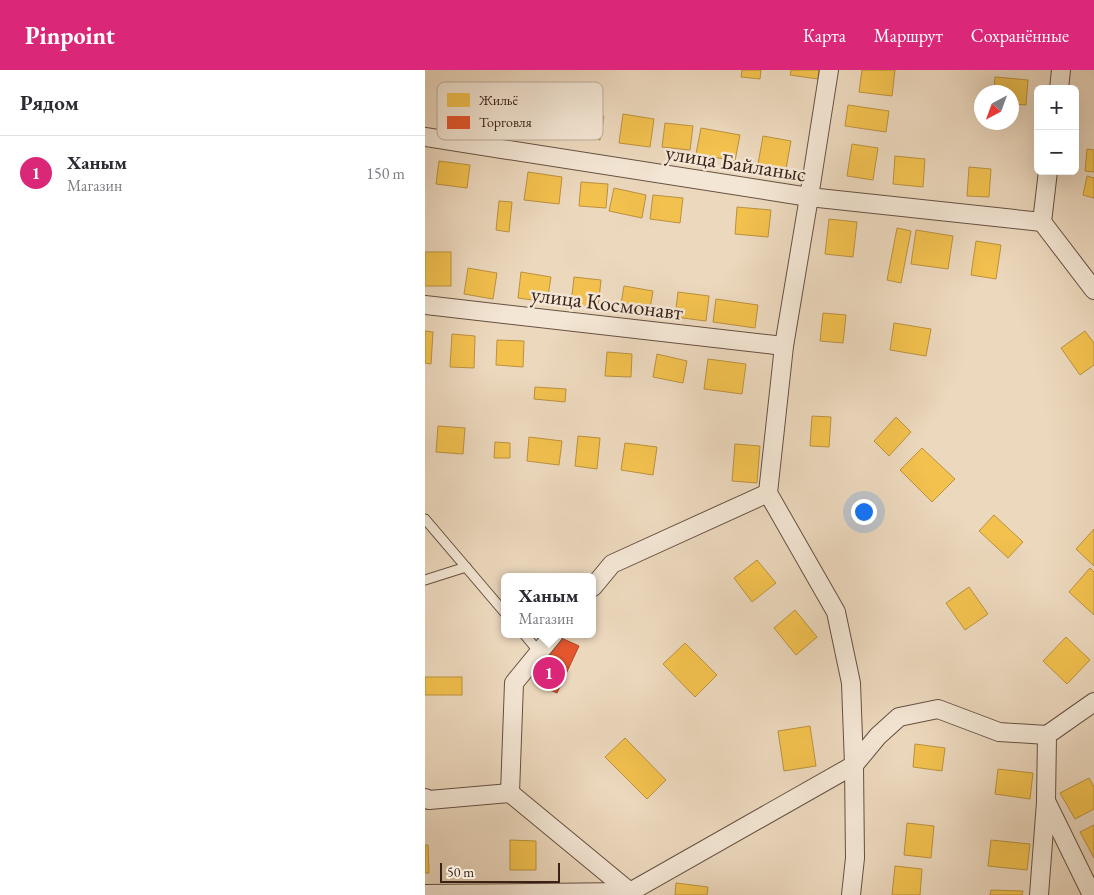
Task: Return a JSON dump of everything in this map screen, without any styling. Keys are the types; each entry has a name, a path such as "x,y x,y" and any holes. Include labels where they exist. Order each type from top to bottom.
{"street":[{"path":"829,70 784,346 768,493 836,612 851,683 855,858 851,895"},
{"path":"1059,85 1061,70"},
{"name":"улица Байланыс","path":"444,140 809,197 1042,222"},
{"path":"1048,175 1042,222 1094,290"},
{"name":"улица Космонавт","path":"425,304 784,346"},
{"path":"596,584 612,564 768,493"},
{"path":"510,793 514,683 551,638"},
{"path":"425,894 630,893 854,765 878,736 899,718 938,710 999,732 1047,735 1094,702"},
{"path":"1039,895 1046,801 1047,735"},
{"path":"425,798 429,800 510,793 630,893"},
{"path":"1046,801 1092,895"}],"lane":[{"path":"425,519 501,607"},
{"path":"425,580 466,567"},
{"path":"527,638 539,652"}],"building: Жильё":[{"path":"742,70 761,70 760,79 741,77"},
{"path":"791,70 819,70 818,79 790,75"},
{"path":"862,70 895,70 892,96 859,92"},
{"path":"995,77 1028,80 1026,105 1019,105 1019,85 994,85"},
{"path":"848,105 889,111 886,132 845,126"},
{"path":"623,114 654,119 650,147 619,143"},
{"path":"665,123 693,126 690,150 662,147"},
{"path":"701,128 740,135 735,161 696,154"},
{"path":"763,136 791,141 786,169 758,164"},
{"path":"852,144 878,148 873,180 847,176"},
{"path":"1087,149 1094,150 1094,172 1085,171"},
{"path":"895,156 925,159 923,187 893,184"},
{"path":"439,161 470,165 467,188 436,184"},
{"path":"969,167 991,169 989,197 967,196"},
{"path":"528,172 562,177 559,204 524,200"},
{"path":"1087,176 1094,178 1094,198 1083,195"},
{"path":"581,182 608,184 606,208 579,206"},
{"path":"614,188 646,195 642,218 609,211"},
{"path":"653,195 683,198 680,223 650,219"},
{"path":"499,201 512,202 509,232 496,230"},
{"path":"737,207 771,210 768,237 735,234"},
{"path":"829,219 857,222 853,257 825,254"},
{"path":"897,228 911,231 901,283 887,280"},
{"path":"916,230 953,236 948,269 911,264"},
{"path":"976,241 1001,245 996,279 971,275"},
{"path":"425,252 451,252 451,286 425,286"},
{"path":"468,268 497,273 493,299 464,294"},
{"path":"521,272 551,277 547,302 518,298"},
{"path":"574,277 601,280 598,308 571,305"},
{"path":"624,286 653,291 649,315 620,310"},
{"path":"678,292 709,296 706,321 675,317"},
{"path":"716,299 758,305 755,328 713,322"},
{"path":"823,313 846,315 843,343 820,341"},
{"path":"894,323 931,329 926,356 890,350"},
{"path":"425,331 433,332 431,364 425,363"},
{"path":"1085,331 1094,343 1094,365 1080,375 1061,348"},
{"path":"452,334 475,336 474,368 450,367"},
{"path":"497,340 524,341 523,367 496,365"},
{"path":"607,352 632,354 631,377 605,376"},
{"path":"657,354 687,361 683,383 653,377"},
{"path":"708,359 746,364 742,394 704,389"},
{"path":"535,387 566,389 565,402 534,399"},
{"path":"812,416 831,417 829,447 810,446"},
{"path":"896,417 911,432 889,456 874,441"},
{"path":"438,426 465,428 463,454 436,452"},
{"path":"578,436 600,438 597,469 575,466"},
{"path":"529,437 562,441 559,465 527,461"},
{"path":"495,442 510,443 510,458 494,458"},
{"path":"625,443 657,447 653,475 621,470"},
{"path":"735,444 760,446 757,483 732,481"},
{"path":"922,448 955,479 932,502 900,470"},
{"path":"994,515 1023,542 1008,558 979,531"},
{"path":"1094,529 1094,566 1076,549"},
{"path":"757,560 776,583 752,602 734,578"},
{"path":"1090,568 1094,572 1094,615 1069,592"},
{"path":"969,587 988,614 965,630 946,603"},
{"path":"795,610 817,637 796,655 774,628"},
{"path":"1066,637 1090,660 1067,684 1043,661"},
{"path":"685,643 717,675 695,697 663,664"},
{"path":"425,677 462,677 462,695 425,695"},
{"path":"810,726 816,766 784,771 778,731"},
{"path":"625,738 666,780 647,799 605,757"},
{"path":"915,744 945,748 942,771 913,767"},
{"path":"998,769 1033,773 1030,799 995,794"},
{"path":"1089,778 1094,787 1094,809 1075,819 1060,793"},
{"path":"907,823 934,826 931,858 904,855"},
{"path":"1094,825 1094,858 1080,832"},
{"path":"510,840 536,841 536,870 510,870"},
{"path":"991,840 1030,844 1027,870 988,866"},
{"path":"425,845 428,845 429,873 425,873"},
{"path":"895,866 922,869 920,895 892,895"},
{"path":"676,883 708,887 707,895 675,895"},
{"path":"991,890 1023,891 1022,895 990,895"}],"building: Торговля":[{"path":"556,638 561,638 579,646 557,693 536,684"}],"place":[{"name":"Ханым","path":"549,673"}]}
